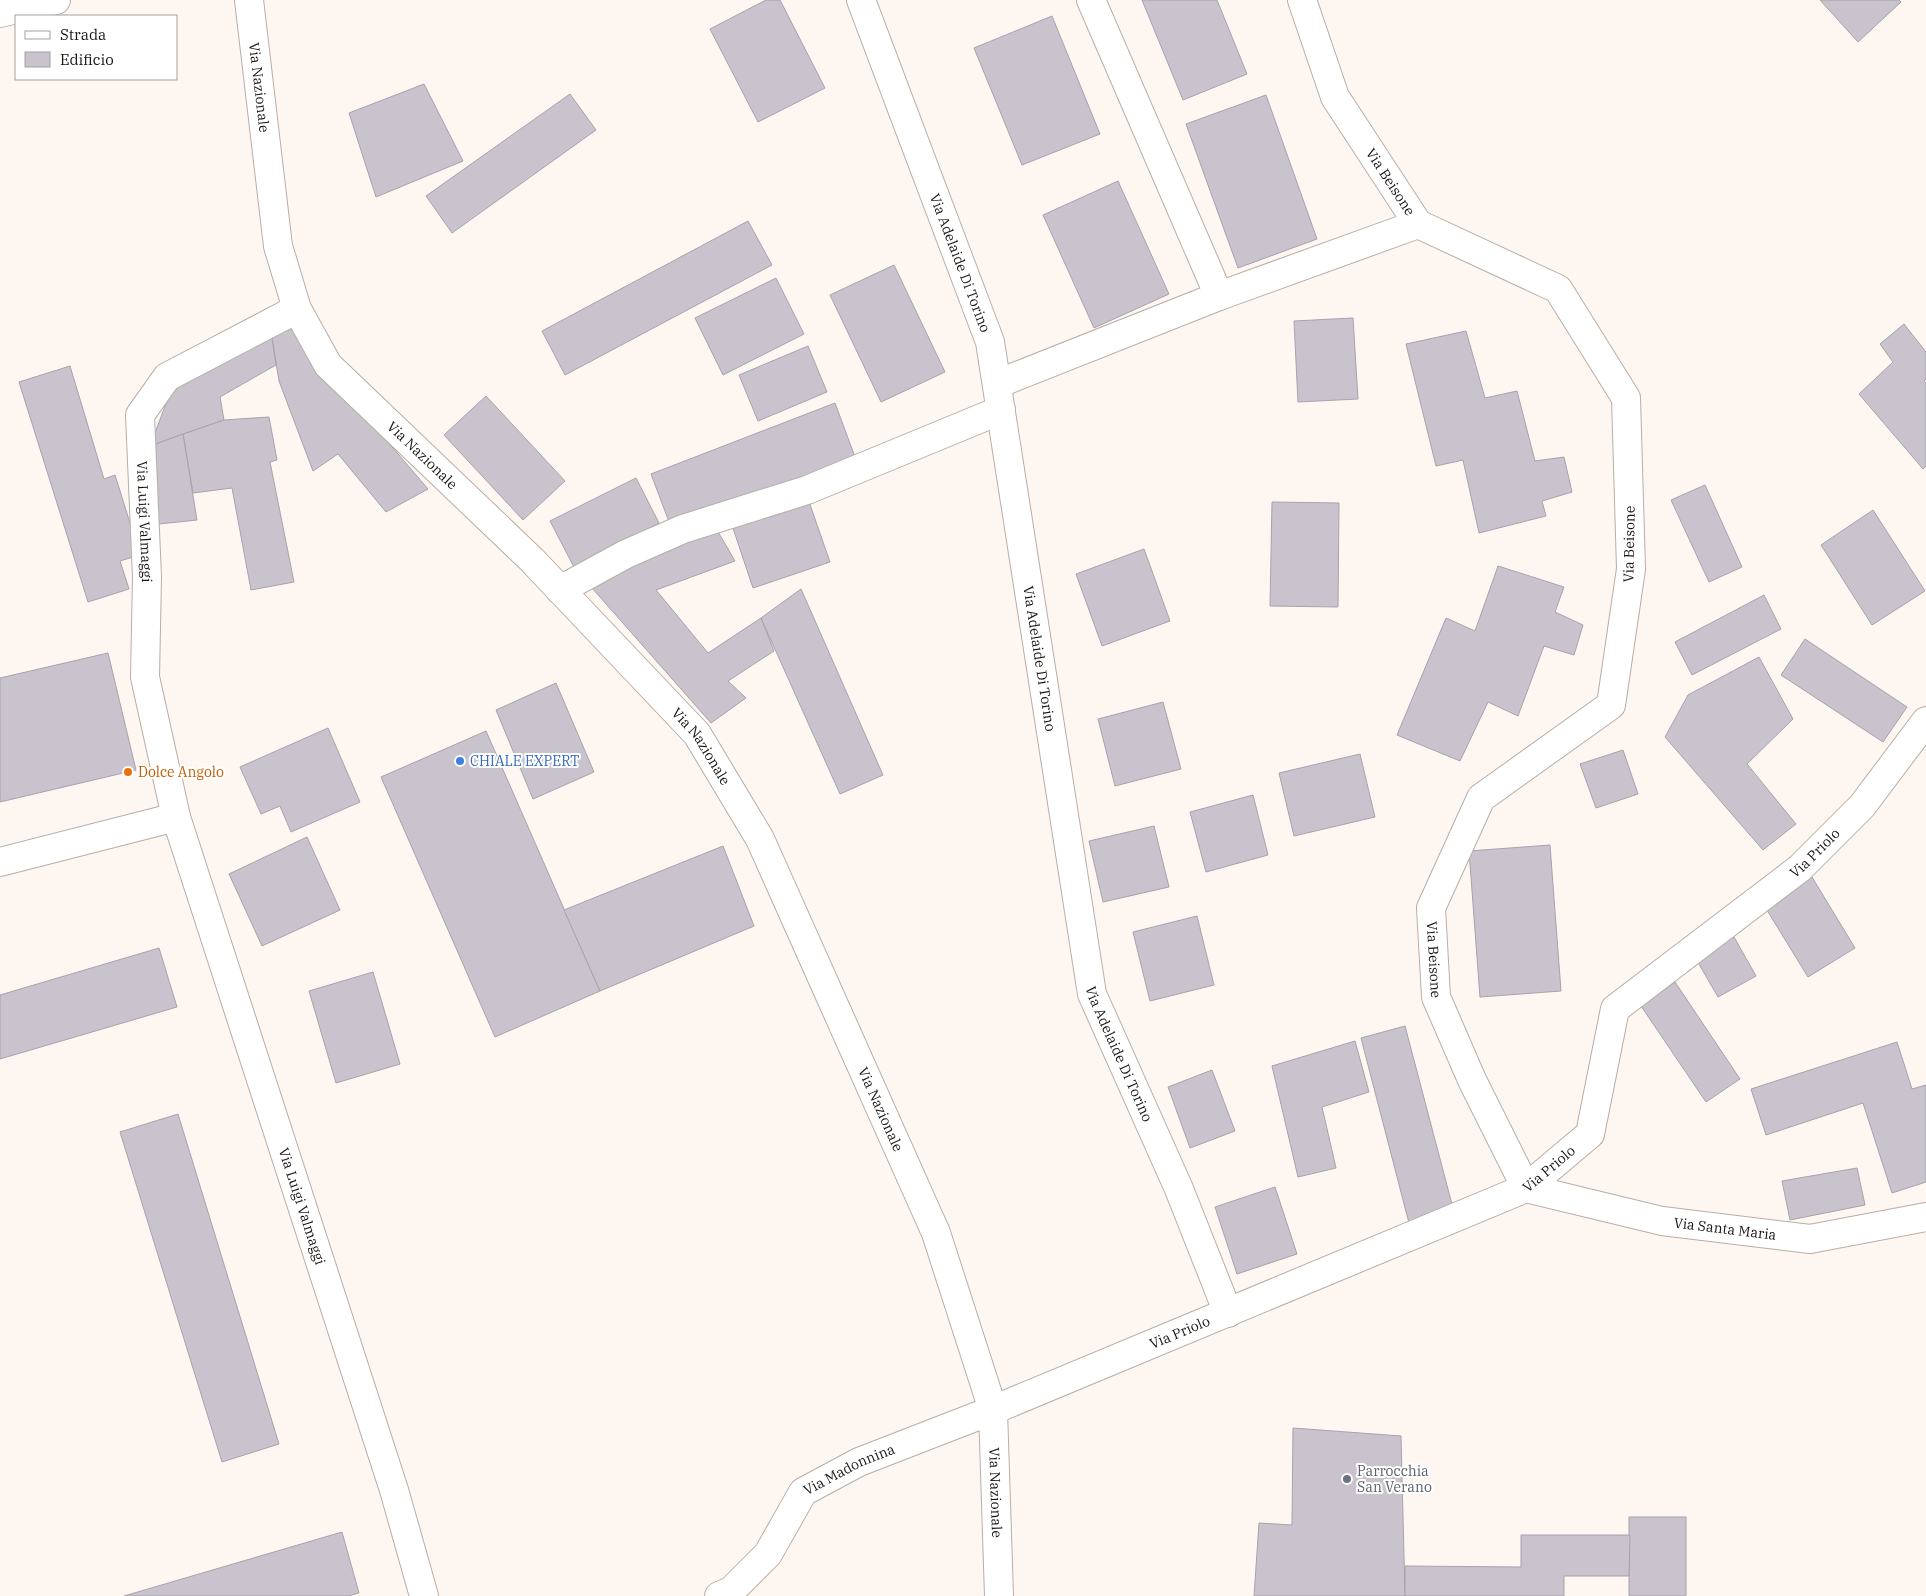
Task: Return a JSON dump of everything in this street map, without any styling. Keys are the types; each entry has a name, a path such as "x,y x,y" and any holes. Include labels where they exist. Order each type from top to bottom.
{"street":[{"path":"0,12 56,0"},
{"name":"Via Nazionale","path":"249,0 278,246 297,309 328,365 532,560 697,734 760,839 936,1233 993,1410 999,1596"},
{"name":"Via Adelaide Di Torino","path":"861,0 990,342 1092,994 1179,1189 1228,1313"},
{"path":"1091,0 1219,296"},
{"name":"Via Beisone","path":"1302,0 1335,97 1418,224 1558,289 1626,398 1631,568 1611,705 1481,798 1431,908 1436,997 1472,1080 1526,1188"},
{"path":"560,590 626,554 683,529 807,490 999,397 1219,296 1418,224"},
{"name":"Via Luigi Valmaggi","path":"297,309 167,377 140,415 147,577 145,677 176,817 394,1490 424,1596"},
{"name":"Via Priolo","path":"993,1410 1526,1188 1590,1134 1615,1009 1800,868 1862,806 1926,721"},
{"path":"0,862 176,817"},
{"name":"Via Santa Maria","path":"1526,1188 1662,1221 1810,1240 1926,1216"},
{"name":"Via Madonnina","path":"719,1596 731,1591 768,1554 803,1492 859,1462 993,1410"}],"building":[{"path":"766,0 780,0 825,88 758,122 710,29"},
{"path":"1142,0 1217,0 1247,74 1183,100"},
{"path":"1820,0 1899,0 1901,2 1858,42"},
{"path":"1052,16 1100,134 1022,165 974,48"},
{"path":"424,84 463,161 376,197 349,113"},
{"path":"570,94 596,130 452,233 426,196"},
{"path":"1266,95 1317,239 1238,268 1186,124"},
{"path":"1118,181 1169,294 1094,328 1043,215"},
{"path":"748,221 772,265 565,375 542,331"},
{"path":"894,265 945,372 881,402 830,295"},
{"path":"776,278 804,334 723,375 695,318"},
{"path":"1353,318 1358,399 1298,402 1294,321"},
{"path":"286,323 428,489 386,512 338,454 313,471 279,381 271,332"},
{"path":"1904,324 1926,352 1926,379 1924,381 1926,383 1926,466 1923,469 1859,394 1893,362 1880,344"},
{"path":"1466,331 1485,398 1517,391 1535,461 1564,457 1572,492 1542,501 1546,516 1479,533 1463,460 1436,466 1406,344"},
{"path":"271,332 276,365 220,397 224,420 150,446 175,380"},
{"path":"808,346 827,392 758,421 739,375"},
{"path":"70,366 104,479 115,475 140,555 120,561 129,589 88,602 19,382"},
{"path":"486,396 565,481 523,520 444,435"},
{"path":"835,403 855,457 671,527 651,474"},
{"path":"269,417 277,460 270,462 294,582 251,590 232,488 193,493 183,434 224,420"},
{"path":"183,434 197,520 159,524 150,446"},
{"path":"636,478 659,523 574,567 550,521"},
{"path":"1705,485 1742,567 1709,582 1671,500"},
{"path":"807,496 830,562 753,588 731,522"},
{"path":"1272,502 1339,503 1338,607 1270,606"},
{"path":"1873,510 1925,591 1872,625 1821,545"},
{"path":"717,530 735,561 656,590 708,653 761,618 774,651 728,681 746,698 711,723 592,588 672,541"},
{"path":"1144,549 1170,621 1102,646 1076,574"},
{"path":"1498,566 1564,587 1555,612 1583,625 1574,655 1544,646 1518,716 1488,702 1460,761 1397,735 1446,618 1475,631"},
{"path":"801,589 883,775 840,794 761,618"},
{"path":"1764,595 1781,629 1692,675 1675,642"},
{"path":"1805,639 1907,707 1883,742 1781,675"},
{"path":"108,653 136,770 0,802 0,678"},
{"path":"1759,657 1793,719 1747,764 1796,824 1763,850 1665,737 1688,695"},
{"path":"556,683 594,772 533,799 496,710"},
{"path":"1163,702 1181,769 1115,786 1098,719"},
{"path":"328,728 360,802 291,832 280,806 261,814 240,767"},
{"path":"486,731 600,991 495,1037 381,777"},
{"path":"1623,750 1638,794 1596,808 1580,764"},
{"path":"1360,754 1375,817 1294,836 1279,773"},
{"path":"1253,795 1268,855 1206,872 1190,812"},
{"path":"1154,826 1169,887 1103,902 1089,841"},
{"path":"307,837 340,910 262,946 229,874"},
{"path":"1550,845 1561,991 1480,997 1469,851"},
{"path":"723,846 754,926 600,991 564,910"},
{"path":"1812,877 1855,948 1808,977 1765,907"},
{"path":"1197,916 1214,985 1150,1001 1133,932"},
{"path":"1734,937 1756,976 1718,997 1696,959"},
{"path":"159,948 177,1007 0,1059 0,995"},
{"path":"373,972 400,1064 336,1083 309,991"},
{"path":"1675,982 1740,1079 1706,1102 1641,1006"},
{"path":"1405,1026 1454,1212 1409,1223 1361,1038"},
{"path":"1355,1041 1369,1092 1322,1107 1336,1168 1298,1177 1272,1066"},
{"path":"1897,1042 1912,1089 1926,1085 1926,1182 1892,1193 1863,1103 1766,1135 1751,1089"},
{"path":"1212,1070 1235,1131 1190,1148 1168,1087"},
{"path":"178,1114 279,1444 222,1462 120,1132"},
{"path":"1857,1168 1865,1205 1790,1220 1782,1181"},
{"path":"1275,1187 1297,1254 1237,1274 1215,1207"},
{"name":"Parrocchia San Verano","path":"1293,1428 1401,1436 1405,1596 1254,1596 1259,1523 1292,1525"},
{"path":"1629,1517 1686,1517 1686,1596 1629,1596"},
{"path":"342,1532 359,1593 348,1596 124,1596"},
{"path":"1521,1535 1630,1535 1629,1576 1564,1576 1564,1596 1405,1596 1405,1566 1521,1567"}],"place":[{"name":"CHIALE EXPERT","path":"460,761"},
{"name":"Dolce Angolo","path":"128,772"},
{"name":"Parrocchia San Verano","path":"1347,1479"}]}
